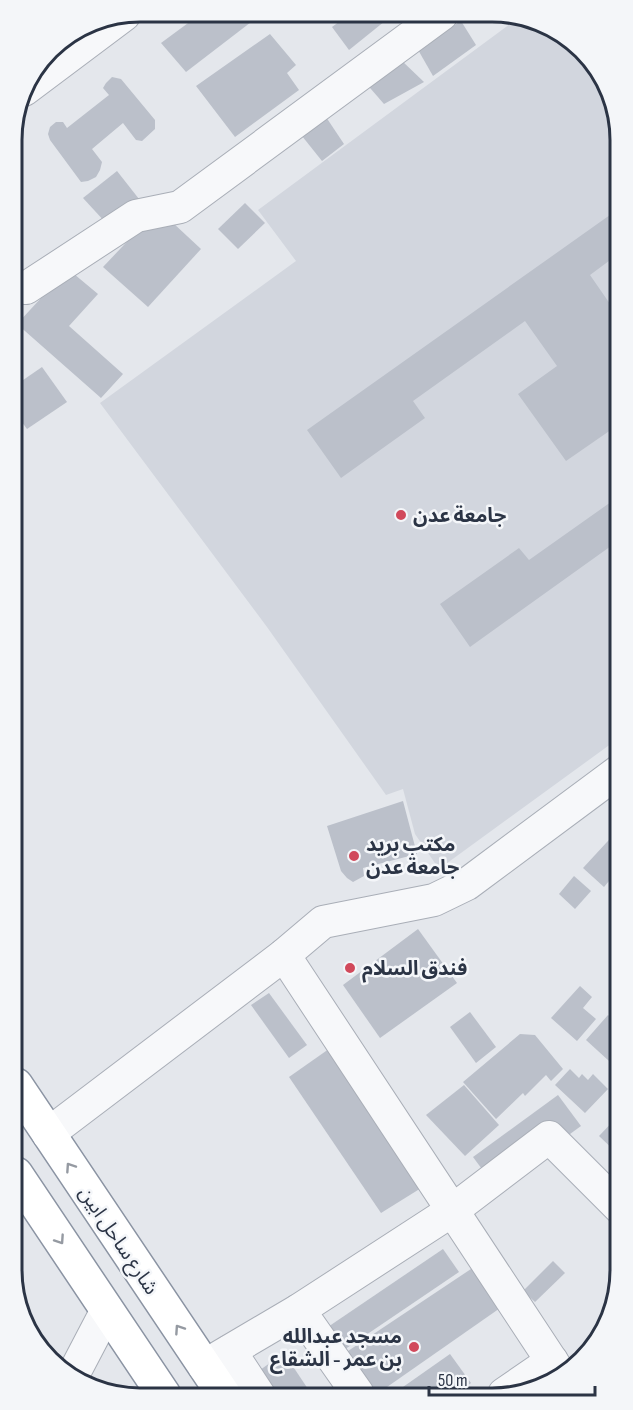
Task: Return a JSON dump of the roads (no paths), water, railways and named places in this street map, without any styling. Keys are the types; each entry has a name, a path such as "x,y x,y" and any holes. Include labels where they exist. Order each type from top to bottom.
{"highway":[{"name":"شارع ساحل ابين","path":"22,1094 48,1134 217,1359 223,1388"},
{"path":"22,1183 159,1388"},
{"path":"178,1388 217,1359"}],"street":[{"path":"26,288 136,216 180,207 431,22"},
{"path":"41,78 107,28"},
{"path":"48,1134 284,955 323,922 434,900 467,884 610,778"},
{"path":"284,955 556,1366 526,1382"},
{"path":"252,1388 217,1359 299,1310 453,1210 549,1137 610,1198"},
{"path":"76,1369 107,1310"},
{"path":"299,1310 354,1388"}],"place":[{"name":"جامعة عدن","path":"401,515"},
{"name":"مكتب بريد جامعة عدن","path":"354,856"},
{"name":"فندق السلام","path":"350,968"},
{"name":"مسجد عبدالله بن عمر - الشقاع","path":"414,1347"}]}
